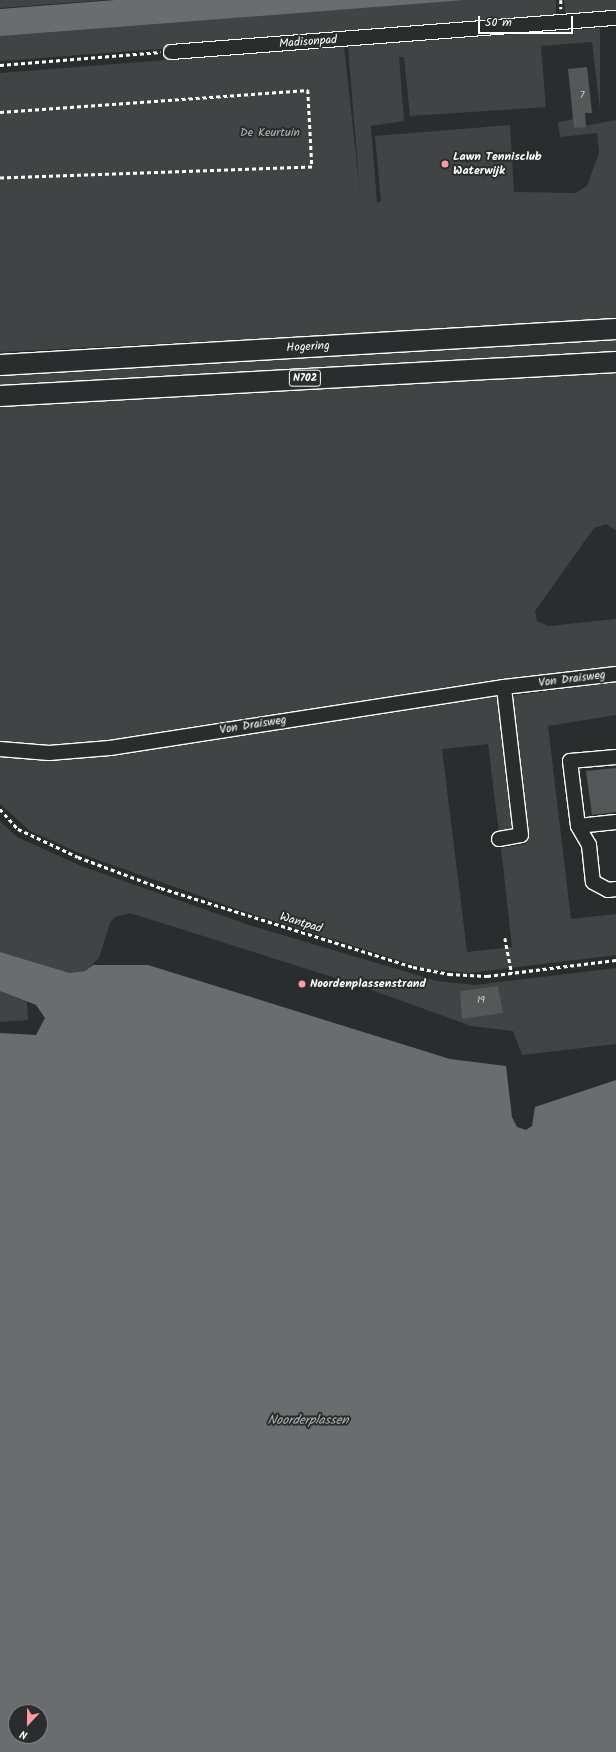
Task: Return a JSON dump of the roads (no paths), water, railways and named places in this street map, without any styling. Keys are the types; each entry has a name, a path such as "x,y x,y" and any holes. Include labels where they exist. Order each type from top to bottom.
{"highway":[{"name":"Hogering","path":"0,365 616,329"},
{"name":"N702","path":"0,396 616,362"}],"street":[{"name":"Madisonpad","path":"171,52 616,18"},
{"name":"Von Draisweg","path":"0,750 49,752 110,748 504,687 616,674"},
{"path":"499,839 521,835 504,687"},
{"path":"616,757 570,761 578,826 589,845 593,882 608,890 616,890"},
{"path":"578,826 616,822"}],"water":[{"path":"115,0 466,0 0,36 0,9"},
{"name":"Noorderplassen","path":"0,952 70,973 85,971 93,965 148,965 450,1059 506,1066 512,1117 517,1127 526,1130 532,1126 535,1107 616,1080 616,1752 0,1752 0,1033 36,1035 45,1018 36,1005 0,991"}],"place":[{"name":"Lawn Tennisclub Waterwijk","path":"445,164"},
{"name":"Noordenplassenstrand","path":"302,984"}],"park label":[{"name":"De Keurtuin","path":"270,133"}]}
